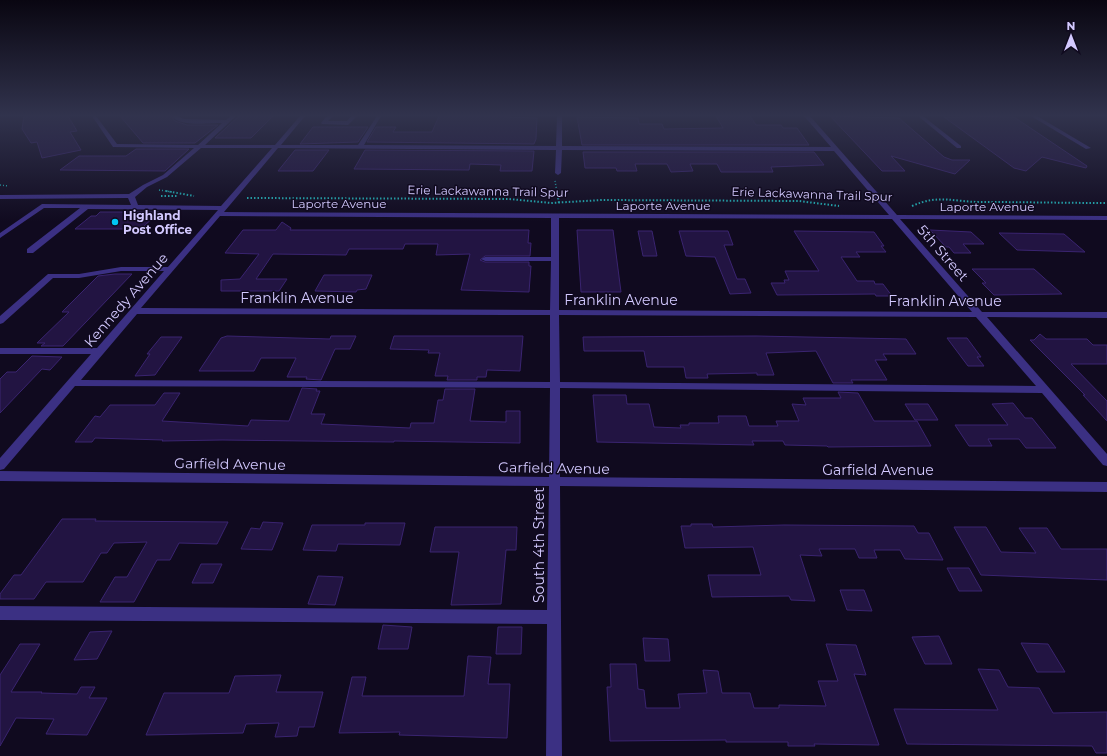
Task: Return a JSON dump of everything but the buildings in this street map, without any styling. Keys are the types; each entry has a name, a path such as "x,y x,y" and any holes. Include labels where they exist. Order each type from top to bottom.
{"street":[{"path":"0,197 131,196 145,186 165,176 193,151"},
{"name":"Kennedy Avenue","path":"0,466 273,151"},
{"path":"558,173 559,151"},
{"name":"5th Street","path":"838,151 1107,462"},
{"path":"131,196 134,207"},
{"path":"1,235 42,206 225,208"},
{"path":"30,251 87,206"},
{"name":"Laporte Avenue","path":"220,214 1107,218"},
{"name":"South 4th Street","path":"554,756 555,215"},
{"path":"485,259 554,259"},
{"path":"0,321 51,276 79,276 121,269 172,269"},
{"name":"Franklin Avenue","path":"136,311 554,314 1107,315"},
{"path":"0,351 101,351"},
{"path":"72,383 554,385 1044,390"},
{"name":"Garfield Avenue","path":"0,476 555,483 1107,487"},
{"path":"0,613 554,617"}],"path":[{"path":"555,215 559,203 555,180 558,173"},
{"name":"Erie Lackawanna Trail Spur","path":"251,198 509,199 540,203 602,200 798,201 841,206"},
{"name":"Erie Lackawanna Trail Spur","path":"910,206 930,198 976,202 1107,202"}],"place":[{"name":"Highland Post Office","path":"115,222"}]}
